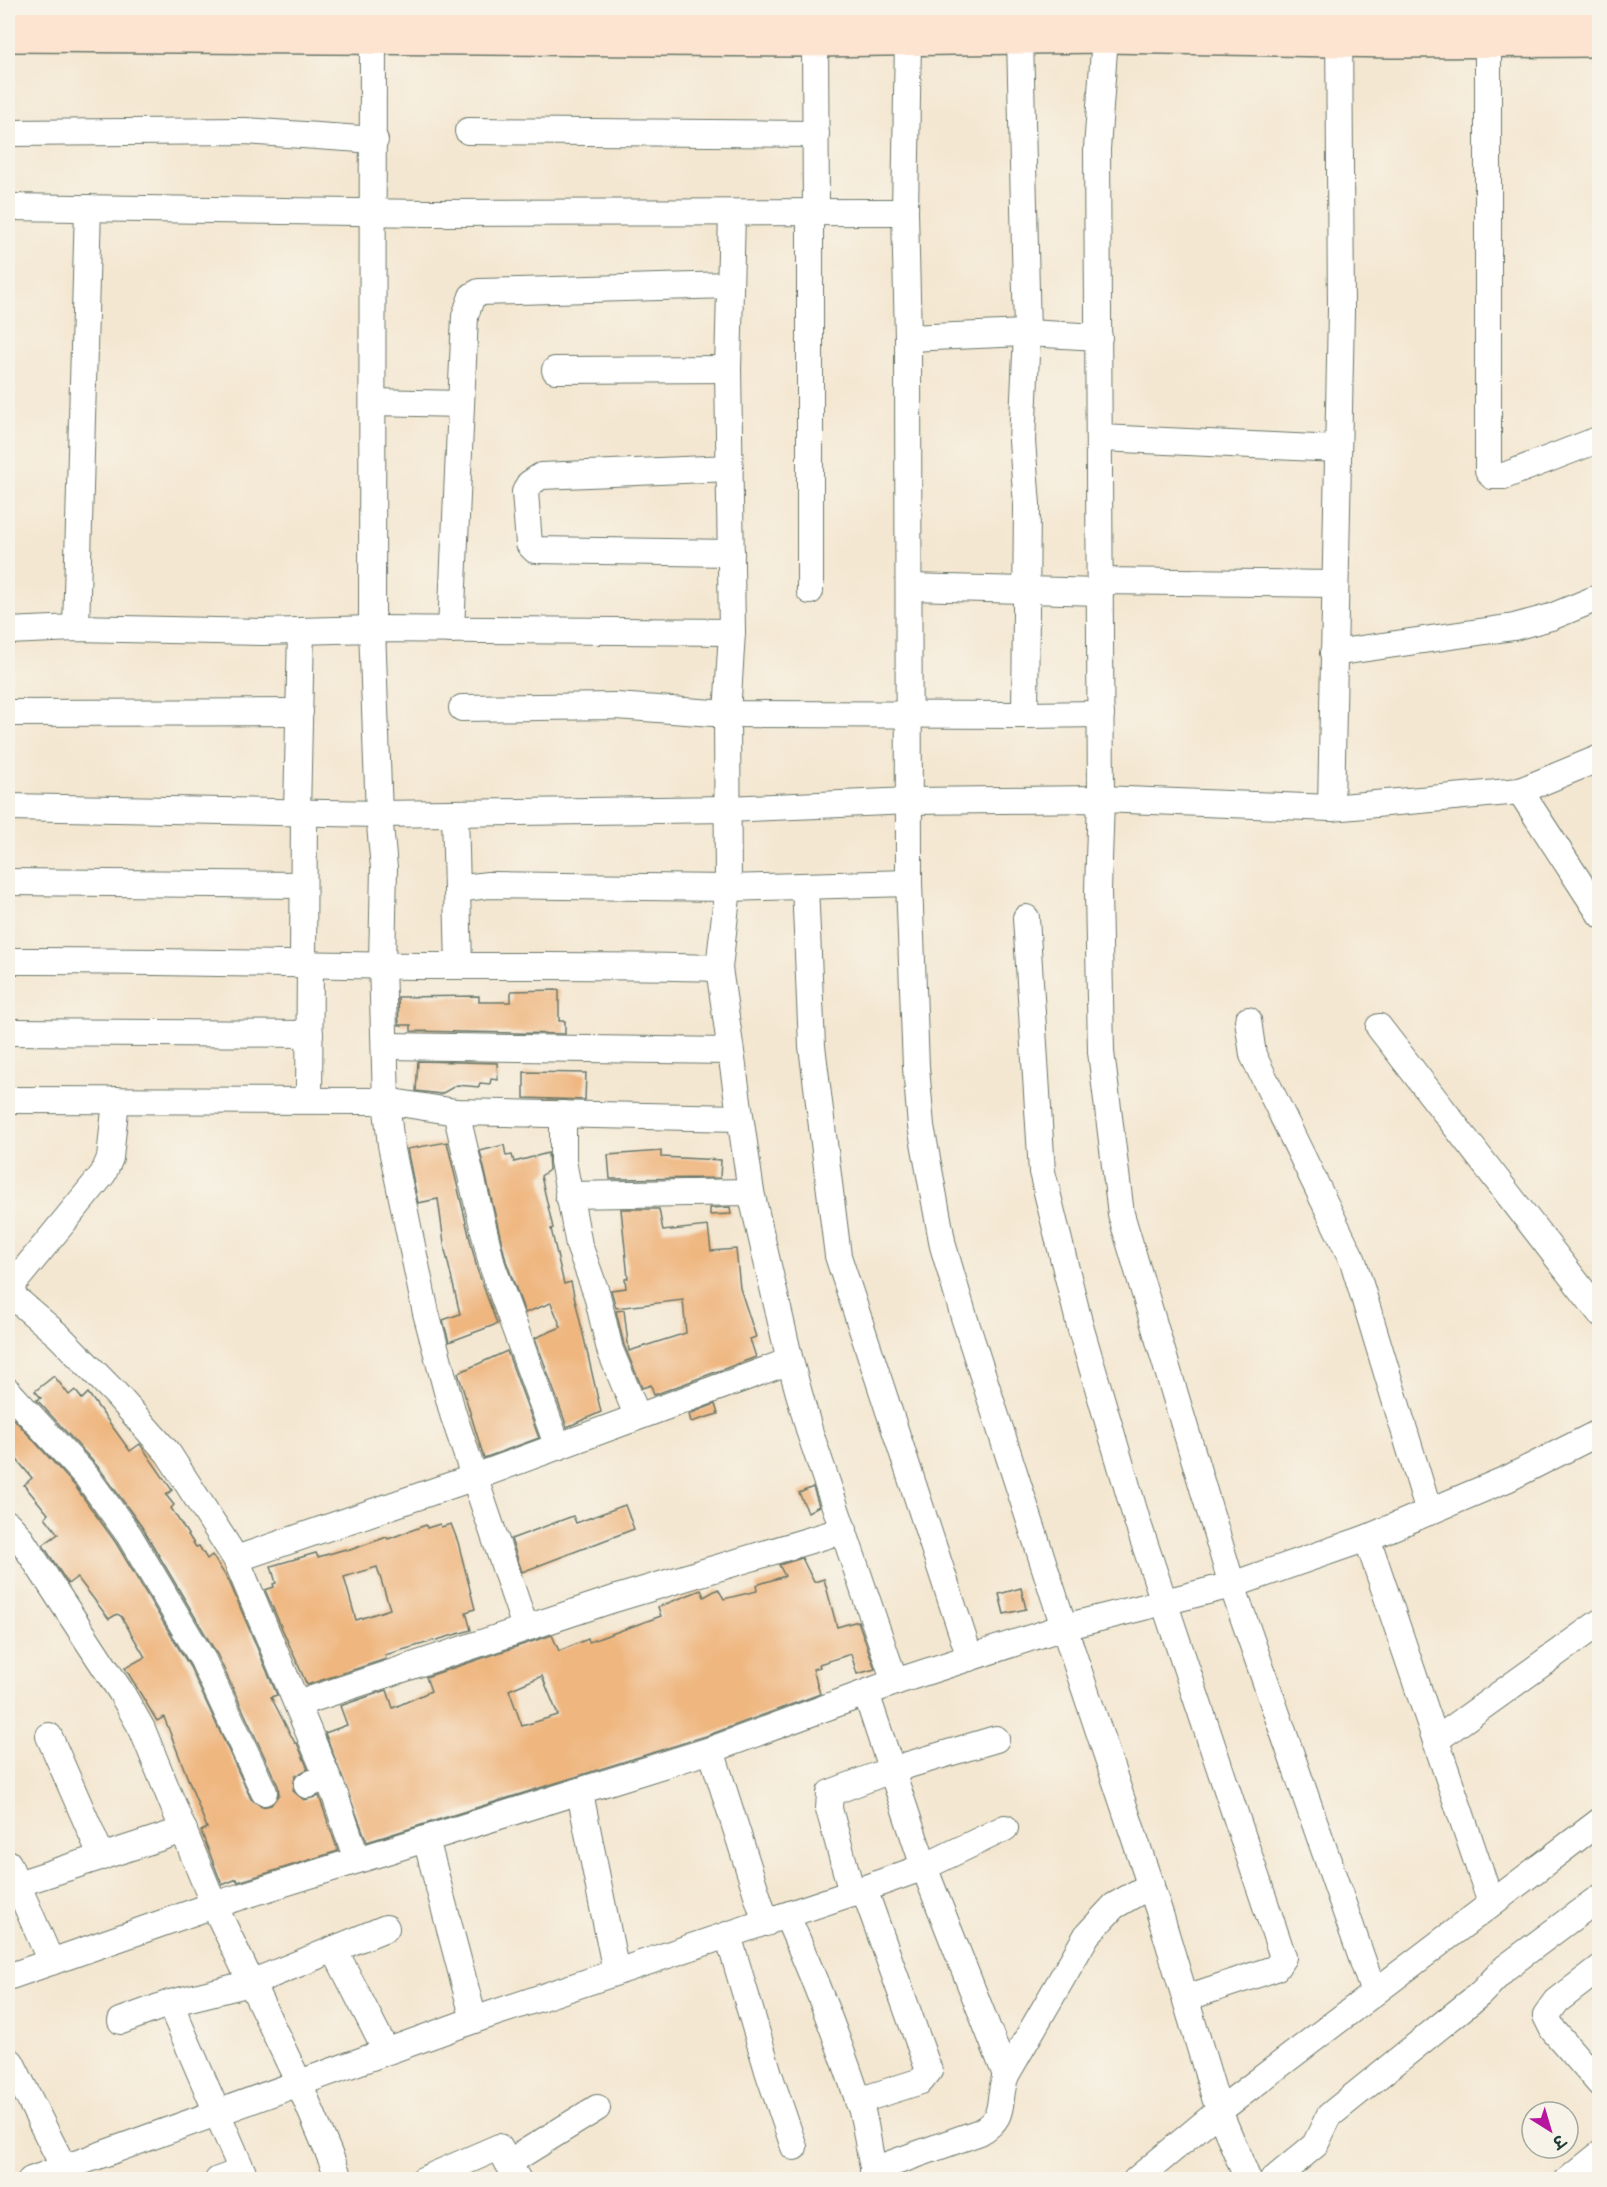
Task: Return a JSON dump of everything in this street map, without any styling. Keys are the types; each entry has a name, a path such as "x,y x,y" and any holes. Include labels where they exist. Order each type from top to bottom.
{"street":[{"path":"19,20 245,10 373,25 459,10 676,11 878,22 1020,37 1096,19"},
{"path":"19,20 373,25 815,40 878,22 1324,19 1599,13"},
{"path":"1096,19 1101,438 1101,799 1098,890 1101,1052 1120,1214 1232,1585 1374,1993"},
{"path":"1324,19 1488,40 1599,40"},
{"path":"1324,19 1341,310 1336,449 1331,808"},
{"path":"878,22 905,212 909,338 909,884 918,1090 923,1136 944,1246 1064,1627 1186,1998 1219,2111 1248,2180"},
{"path":"373,25 375,212 372,629 379,814 384,868 382,963 387,1046 386,1101 390,1145 426,1313 453,1414 525,1627"},
{"path":"1020,37 1027,333 1022,441 1027,506 1025,715"},
{"path":"810,591 813,213 816,134 815,40"},
{"path":"1488,40 1488,470 1492,476 1504,476 1599,439"},
{"path":"8,133 244,131 375,140"},
{"path":"468,131 816,134"},
{"path":"8,207 732,214 905,212"},
{"path":"76,628 87,208"},
{"path":"732,214 728,369 732,632 727,714 729,888 719,968 729,1051 751,1192 790,1361 810,1433 895,1682"},
{"path":"451,630 465,316 472,296 479,292 730,285"},
{"path":"909,338 1027,333 1099,337"},
{"path":"555,370 728,369"},
{"path":"373,402 461,404"},
{"path":"1101,438 1336,449"},
{"path":"730,468 541,476 529,484 525,492 530,544 535,550 731,554"},
{"path":"909,587 1026,590 1100,586 1334,584"},
{"path":"1333,653 1514,627 1551,617 1599,597"},
{"path":"8,631 76,628 732,632"},
{"path":"301,631 300,813 310,1034 309,1101"},
{"path":"462,708 616,706 727,714 1101,714"},
{"path":"8,713 300,712"},
{"path":"8,807 379,814 728,809 910,801 1101,799 1331,808 1520,791 1599,759"},
{"path":"1520,791 1599,914"},
{"path":"454,813 459,966"},
{"path":"8,882 303,885"},
{"path":"457,889 488,885 729,888 909,884"},
{"path":"805,886 812,1046 838,1256 970,1658"},
{"path":"1026,918 1042,1172 1080,1326 1163,1603 1283,1957 1276,1968 1186,1998"},
{"path":"8,961 307,962 459,966 601,964 719,968"},
{"path":"1248,1020 1253,1055 1353,1261 1429,1512"},
{"path":"1379,1027 1599,1313"},
{"path":"8,1032 310,1034"},
{"path":"387,1046 729,1051"},
{"path":"8,1100 386,1101 456,1112 740,1118"},
{"path":"116,1100 110,1158 103,1174 8,1291 67,1345 168,1453 236,1559 297,1704 317,1781 357,1860"},
{"path":"456,1112 492,1265 558,1447"},
{"path":"563,1114 563,1161 568,1195 610,1350 637,1416"},
{"path":"568,1195 751,1192"},
{"path":"236,1559 475,1477 790,1361"},
{"path":"8,1391 87,1477 129,1534 203,1660 264,1792"},
{"path":"8,1977 214,1905 580,1793 711,1750 895,1682 1064,1627 1232,1585 1367,1538 1509,1478 1599,1432"},
{"path":"8,1524 19,1536 132,1709 153,1750 214,1905 299,2083 340,2180"},
{"path":"297,1704 525,1627 844,1530"},
{"path":"1367,1538 1491,1903"},
{"path":"1436,1740 1599,1622"},
{"path":"866,1693 924,1867 1006,2075"},
{"path":"49,1736 102,1857"},
{"path":"858,2101 921,2081 928,2071 858,1891 829,1809 830,1793 891,1770 996,1739"},
{"path":"711,1750 776,1919 823,1998 858,2101 875,2175 980,2132 993,2124 999,2117 1001,2088 1006,2075 1087,1935 1114,1906 1150,1885"},
{"path":"580,1793 616,1972"},
{"path":"1136,2180 1219,2111 1599,1821"},
{"path":"31,2180 474,2020 858,1891 924,1867 1005,1828"},
{"path":"51,1962 10,1878 102,1857 184,1830"},
{"path":"426,1839 474,2020"},
{"path":"1273,2180 1315,2145 1329,2116 1480,1994 1505,1968 1599,1897"},
{"path":"121,2021 170,2003 251,1983 386,1928"},
{"path":"728,1935 772,2084 794,2147"},
{"path":"334,1949 386,2051"},
{"path":"1599,1968 1557,2001 1546,2016 1553,2030 1599,2084"},
{"path":"170,2003 244,2175 218,2180"},
{"path":"10,2062 64,2168"},
{"path":"423,2180 499,2147 513,2171 597,2108"},
{"path":"1568,2180 1599,2154"}],"building":[{"path":"559,990 559,1021 565,1021 565,1034 411,1031 411,1025 399,1025 398,997 479,996 479,1002 511,1002 511,991"},
{"path":"418,1061 497,1063 498,1080 491,1079 490,1084 480,1083 479,1087 457,1085 441,1094 416,1091"},
{"path":"524,1072 586,1073 585,1100 524,1098"},
{"path":"447,1142 477,1269 497,1324 449,1342 443,1320 460,1314 445,1250 438,1199 418,1203 407,1149"},
{"path":"504,1145 506,1156 512,1155 514,1162 548,1153 549,1170 541,1176 553,1228 551,1229 564,1284 571,1282 601,1412 567,1427 535,1338 561,1327 551,1303 525,1313 506,1261 480,1151"},
{"path":"661,1151 661,1157 721,1160 720,1178 610,1179 608,1155"},
{"path":"730,1207 731,1214 710,1215 710,1208"},
{"path":"621,1209 659,1209 663,1231 708,1226 711,1251 736,1249 740,1288 756,1337 750,1339 756,1357 654,1395 651,1385 642,1388 624,1345 616,1311 624,1310 629,1351 686,1333 683,1300 616,1308 611,1290 626,1288 625,1279 628,1278"},
{"path":"507,1351 539,1438 484,1458 458,1373"},
{"path":"54,1376 69,1395 75,1390 82,1399 88,1393 130,1451 140,1444 172,1490 166,1495 174,1505 171,1508 196,1547 199,1546 207,1559 212,1555 229,1581 277,1695 271,1697 297,1743 308,1769 295,1776 293,1791 304,1800 319,1796 338,1851 222,1885 201,1831 207,1828 164,1717 157,1721 125,1668 145,1657 121,1616 117,1614 109,1619 77,1577 68,1584 43,1545 58,1534 45,1517 48,1514 24,1485 32,1478 8,1449 8,1424 14,1419 75,1486 116,1543 190,1667 251,1799 262,1807 271,1805 279,1794 278,1786 217,1654 142,1527 99,1468 37,1400 41,1398 35,1391"},
{"path":"715,1404 718,1414 691,1422 689,1414"},
{"path":"813,1487 819,1506 808,1512 799,1493"},
{"path":"625,1505 634,1529 522,1572 511,1539 573,1516 576,1523"},
{"path":"440,1524 441,1527 451,1524 458,1542 475,1609 466,1612 471,1630 385,1655 386,1659 307,1685 265,1590 274,1587 273,1584 276,1583 271,1566 316,1553 318,1557 346,1549 347,1551 426,1525 427,1528","holes":["377,1567 390,1609 356,1620 344,1577"]},
{"path":"802,1558 814,1582 824,1579 837,1627 858,1621 875,1669 857,1674 851,1654 819,1664 820,1667 813,1669 820,1694 706,1736 367,1842 325,1733 347,1725 340,1706 387,1690 393,1708 431,1691 426,1677 552,1635 559,1651 588,1639 589,1642 661,1616 658,1607 701,1590 704,1597 718,1589 724,1599 757,1591 756,1585 785,1576 779,1565","holes":["542,1676 558,1715 522,1726 509,1690"]},
{"path":"1021,1588 1026,1609 1004,1614 999,1594"}]}
